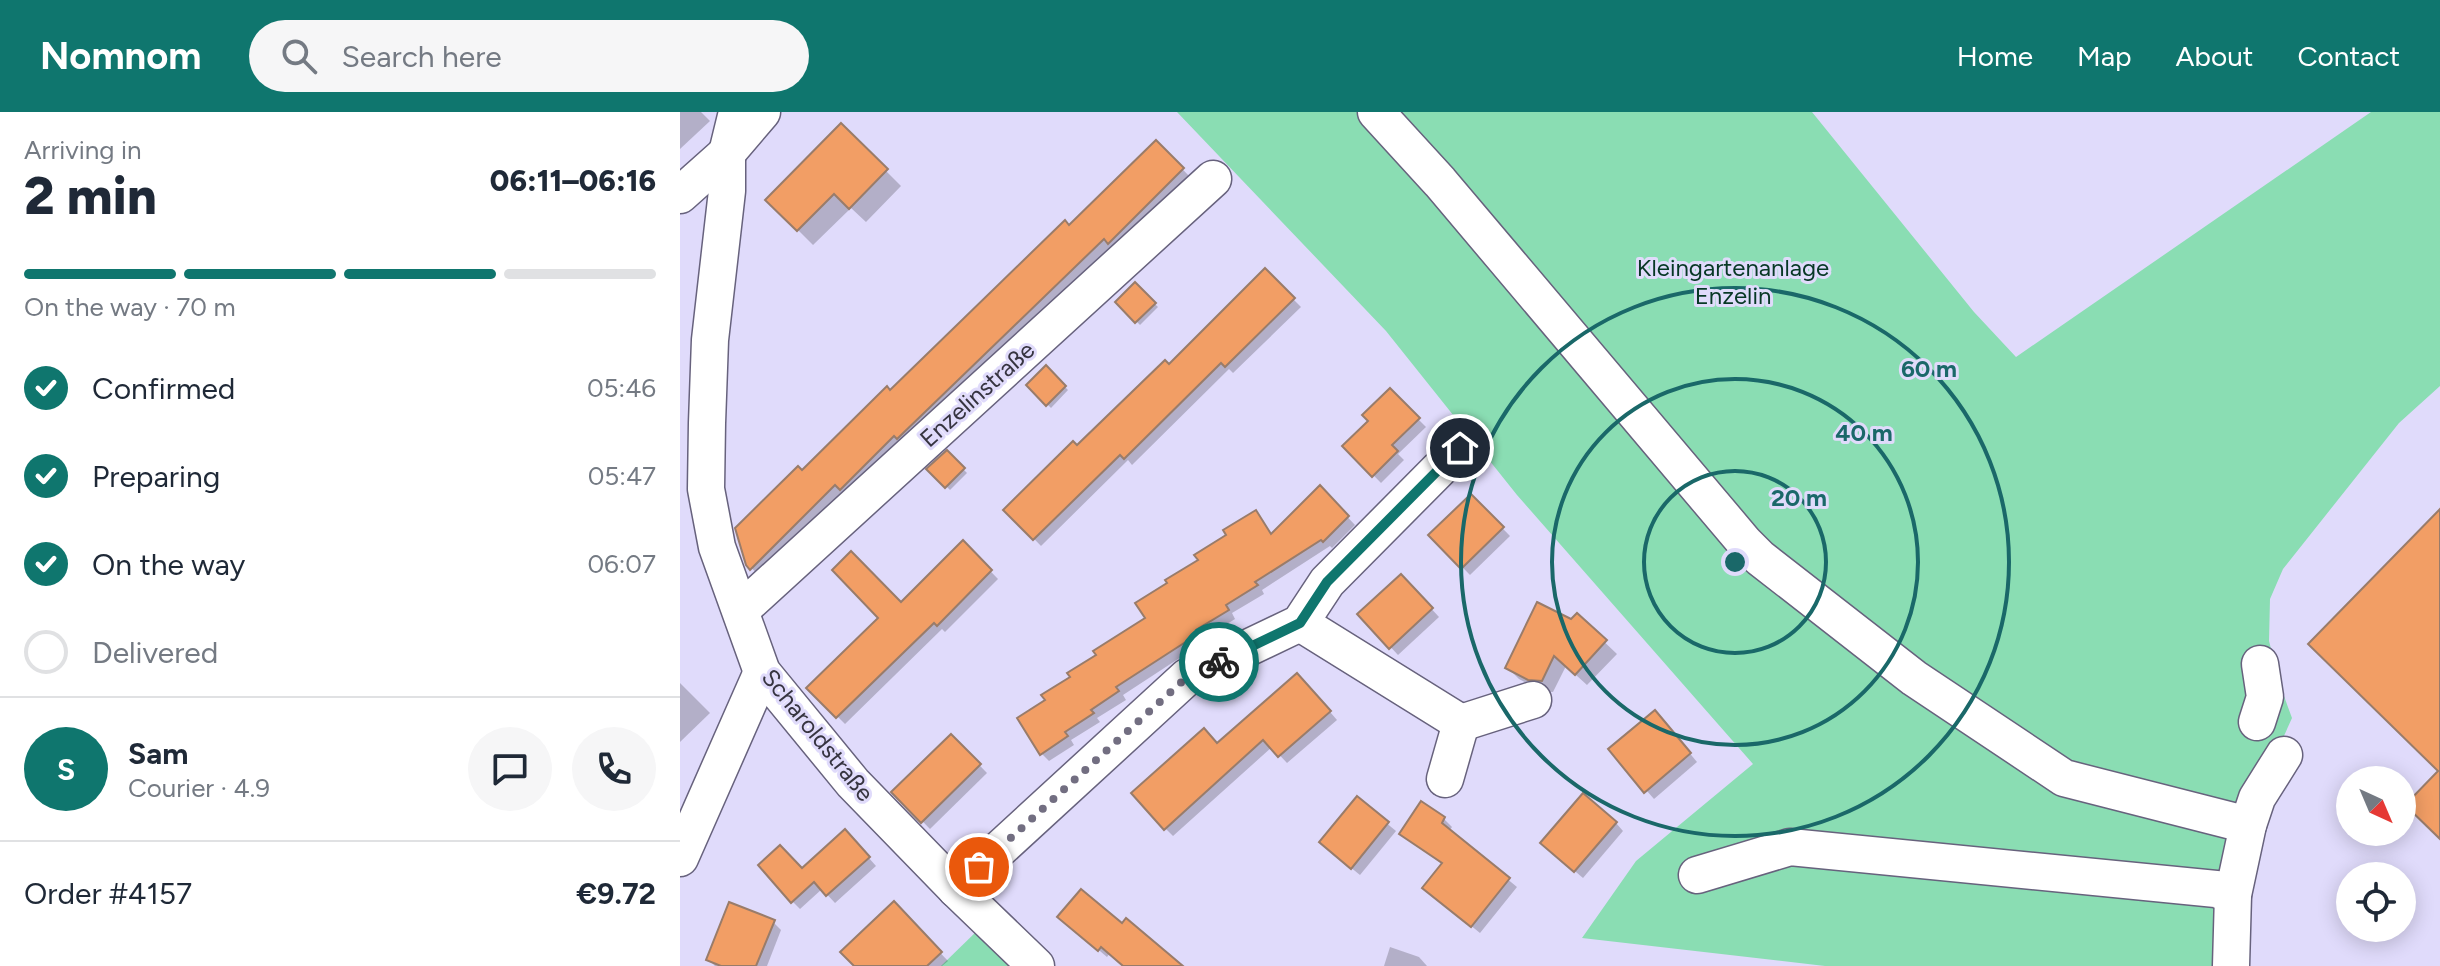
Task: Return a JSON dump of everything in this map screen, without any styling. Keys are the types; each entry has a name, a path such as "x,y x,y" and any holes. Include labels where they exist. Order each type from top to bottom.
{"street":[{"name":"Scharoldstraße","path":"737,112 727,153 727,191 710,340 706,489 717,547 762,672 853,783 1036,966"},
{"path":"680,195 727,153 762,112"},
{"path":"1376,112 1440,182 1760,558 1914,678 2064,778 2248,825"},
{"name":"Enzelinstraße","path":"741,610 1213,179"},
{"path":"956,889 1187,677 1300,623 1327,582 1460,448"},
{"path":"1300,623 1461,723 1533,700"},
{"path":"2257,722 2265,697 2260,664"},
{"path":"680,858 762,672"},
{"path":"1445,779 1461,723"},
{"path":"2231,966 2233,895 2248,825 2257,798 2284,755"},
{"path":"1697,875 1790,847 2216,889 2233,895"}],"green space":[{"name":"Kleingartenanlage Enzelin","path":"1177,112 1812,112 1974,312 2016,357 2371,112 2440,112 2440,386 2399,423 2283,569 2270,599 2269,641 2292,718 2270,767 2221,966 1825,966 1582,938 1636,861 1753,764 1517,495 1386,331"},
{"path":"980,928 1018,966 941,966"}],"building":[{"path":"841,123 888,169 849,209 834,194 797,231 765,200"},
{"path":"1156,140 1184,168 1108,244 1104,239 897,439 894,436 840,490 835,485 750,570 735,528 798,466 802,470 887,386 890,390 1065,220 1069,225"},
{"path":"1265,268 1295,298 1225,367 1221,363 1124,459 1120,455 1033,540 1003,510 1073,441 1077,445 1165,360 1169,364"},
{"path":"1135,282 1156,303 1135,323 1115,302"},
{"path":"1046,365 1066,386 1046,406 1026,385"},
{"path":"1390,388 1420,418 1392,445 1398,451 1372,477 1342,446 1368,421 1362,415"},
{"path":"947,450 965,468 945,488 926,469"},
{"path":"1320,485 1349,516 1323,542 1321,540 1255,582 1258,585 1226,605 1229,610 1116,687 1119,691 1091,710 1094,713 1065,732 1068,736 1040,755 1017,718 1045,700 1041,695 1070,677 1067,673 1096,655 1093,651 1145,618 1135,603 1198,560 1194,555 1226,535 1223,530 1256,510 1271,534"},
{"path":"1471,494 1504,527 1461,569 1428,535"},
{"path":"2440,509 2440,839 2416,816 2416,794 2438,771 2308,644"},
{"path":"963,540 992,570 937,626 934,623 836,718 806,688 878,618 832,570 851,551 901,602"},
{"path":"1401,574 1433,608 1389,649 1357,614"},
{"path":"1537,602 1571,619 1577,613 1607,640 1575,675 1554,656 1542,681 1528,680 1505,668"},
{"path":"1297,673 1331,711 1278,757 1263,740 1164,830 1131,793 1204,728 1217,743"},
{"path":"1655,710 1691,753 1644,793 1608,749"},
{"path":"951,734 981,764 921,823 891,792"},
{"path":"1583,793 1617,822 1574,872 1540,843"},
{"path":"1357,796 1389,822 1351,869 1319,842"},
{"path":"1421,801 1445,817 1442,823 1510,878 1471,927 1422,888 1442,863 1399,834"},
{"path":"845,829 870,857 826,896 814,882 791,903 758,865 780,845 802,868"},
{"path":"1081,889 1122,923 1126,918 1183,966 1123,966 1101,947 1098,951 1057,917"},
{"path":"894,901 942,952 927,966 854,966 840,952"},
{"path":"729,902 775,920 756,966 721,966 706,960"}],"way so far":[{"path":"979,867 1187,677 1219,662"}],"route":[{"path":"1219,662 1300,623 1327,582 1460,448"}]}
